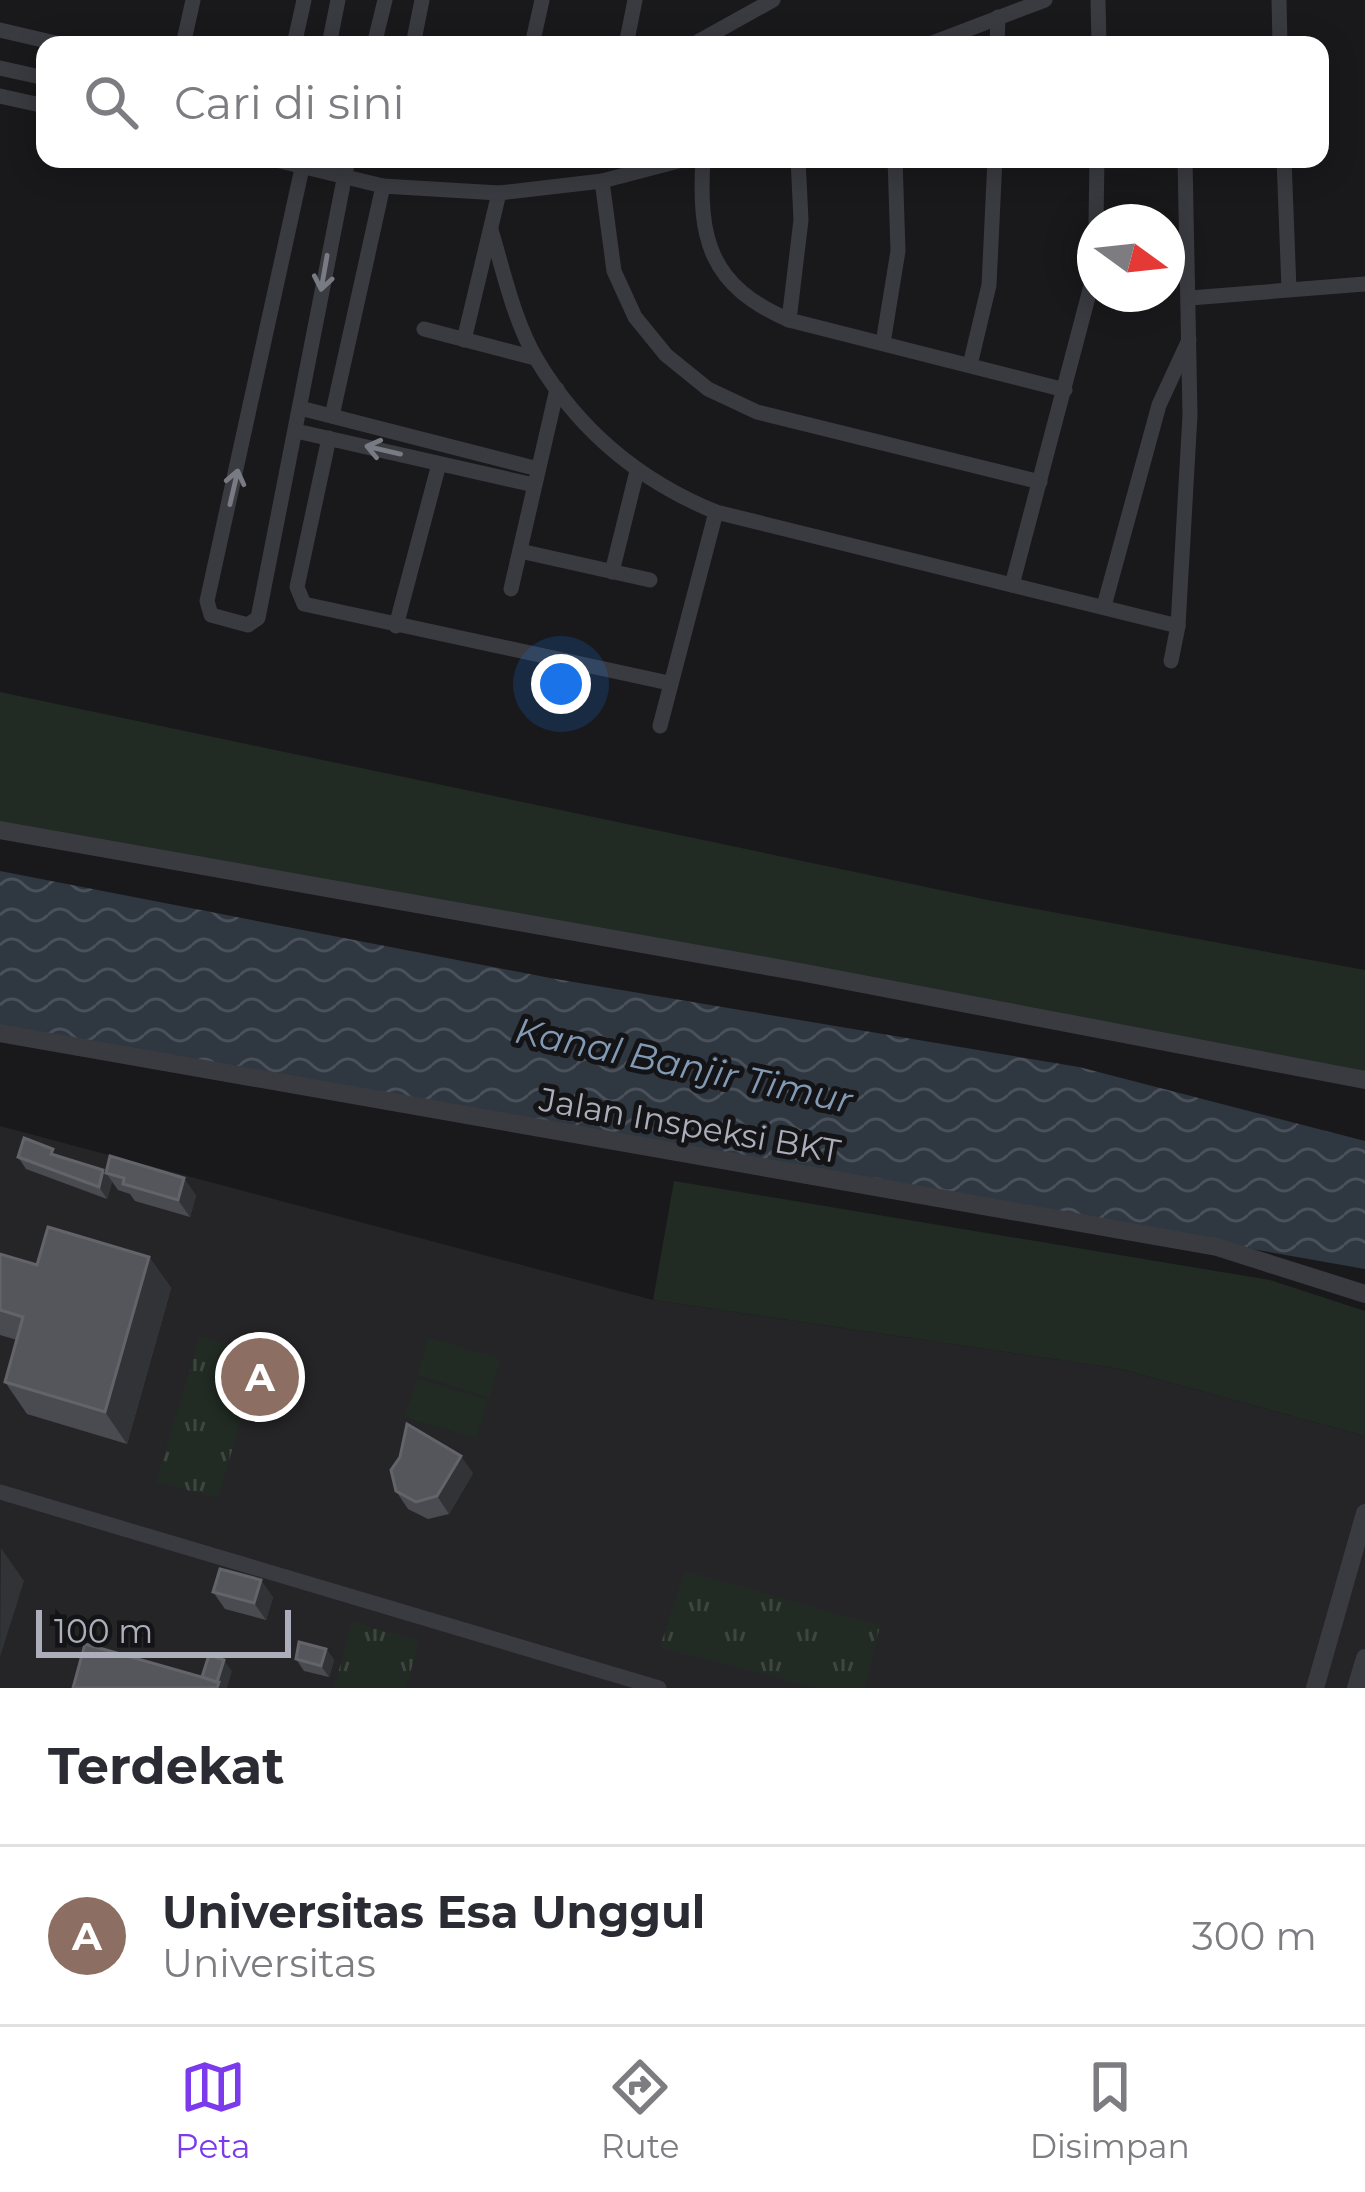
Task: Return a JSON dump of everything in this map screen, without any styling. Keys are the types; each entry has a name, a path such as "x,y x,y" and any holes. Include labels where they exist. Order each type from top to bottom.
{"street":[{"path":"185,36 193,0"},
{"path":"296,36 304,0"},
{"path":"331,36 338,0"},
{"path":"376,36 385,0"},
{"path":"415,36 422,0"},
{"path":"534,36 542,0"},
{"path":"628,36 635,0"},
{"path":"705,36 747,7 773,0"},
{"path":"950,36 1045,0"},
{"path":"1098,0 1099,36"},
{"path":"1279,0 1280,36"},
{"path":"997,36 998,17"},
{"path":"0,30 36,38"},
{"path":"0,68 36,76"},
{"path":"0,96 36,104"},
{"path":"303,168 207,601 215,618 248,625 257,620 346,168"},
{"path":"319,168 383,186 499,193 602,181 652,168"},
{"path":"702,168 700,211 709,250 730,283 764,309 789,320 1065,390"},
{"path":"789,320 802,220 799,168"},
{"path":"883,343 898,251 896,168"},
{"path":"970,365 989,285 995,168"},
{"path":"1096,204 1097,168"},
{"path":"1171,661 1178,626 1190,415 1185,168"},
{"path":"1285,168 1289,289"},
{"path":"602,181 614,271 634,317 666,355 708,389 757,412 1040,482"},
{"path":"383,186 335,439 297,587 300,600 396,626 669,683"},
{"path":"464,340 499,193"},
{"path":"491,230 514,307 536,358 589,431 674,494 716,512 1178,626"},
{"path":"1190,298 1365,284"},
{"path":"1012,585 1084,312"},
{"path":"424,328 536,358"},
{"path":"1104,606 1159,405 1190,338"},
{"path":"511,589 557,388"},
{"path":"300,408 536,477"},
{"path":"296,431 439,464 536,477"},
{"path":"396,626 439,464"},
{"path":"612,572 637,471"},
{"path":"660,726 716,512"},
{"path":"520,551 650,580"},
{"path":"0,830 778,968 1365,1080"},
{"name":"Jalan Inspeksi BKT","path":"0,1033 1217,1247 1365,1294"},
{"path":"0,1492 659,1688"},
{"path":"1315,1688 1365,1513"},
{"path":"1356,1688 1365,1658"}],"shaded area":[{"path":"0,1126 653,1300 1121,1369 1365,1436 1365,1688 0,1688"}],"green space":[{"path":"0,692 993,901 1365,970 1365,1082 0,830"},
{"path":"674,1181 1270,1280 1365,1311 1365,1436 1121,1369 653,1300"},
{"path":"200,1336 260,1355 218,1498 156,1482"},
{"path":"429,1337 501,1359 489,1398 417,1375"},
{"path":"417,1378 488,1400 476,1439 404,1417"},
{"path":"685,1571 880,1626 865,1688 815,1688 660,1647"},
{"path":"352,1622 419,1641 406,1688 334,1688"}],"water":[{"name":"Kanal Banjir Timur","path":"0,871 550,978 1079,1067 1365,1141 1365,1269 0,1027"}],"building":[{"path":"24,1138 53,1149 51,1154 103,1170 99,1187 18,1157"},
{"path":"110,1156 184,1178 178,1200 123,1184 124,1178 106,1173"},
{"path":"48,1227 149,1257 105,1412 5,1382 23,1317 0,1310 0,1254 37,1265"},
{"path":"407,1424 461,1456 437,1496 416,1502 396,1491 391,1470 400,1457"},
{"path":"220,1569 261,1580 254,1603 213,1592"},
{"path":"299,1642 326,1649 321,1666 296,1659"},
{"path":"85,1644 219,1682 217,1688 73,1688"},
{"path":"209,1655 224,1660 217,1682 202,1677"}],"place":[{"name":"Universitas Esa Unggul","path":"260,1377"}]}
